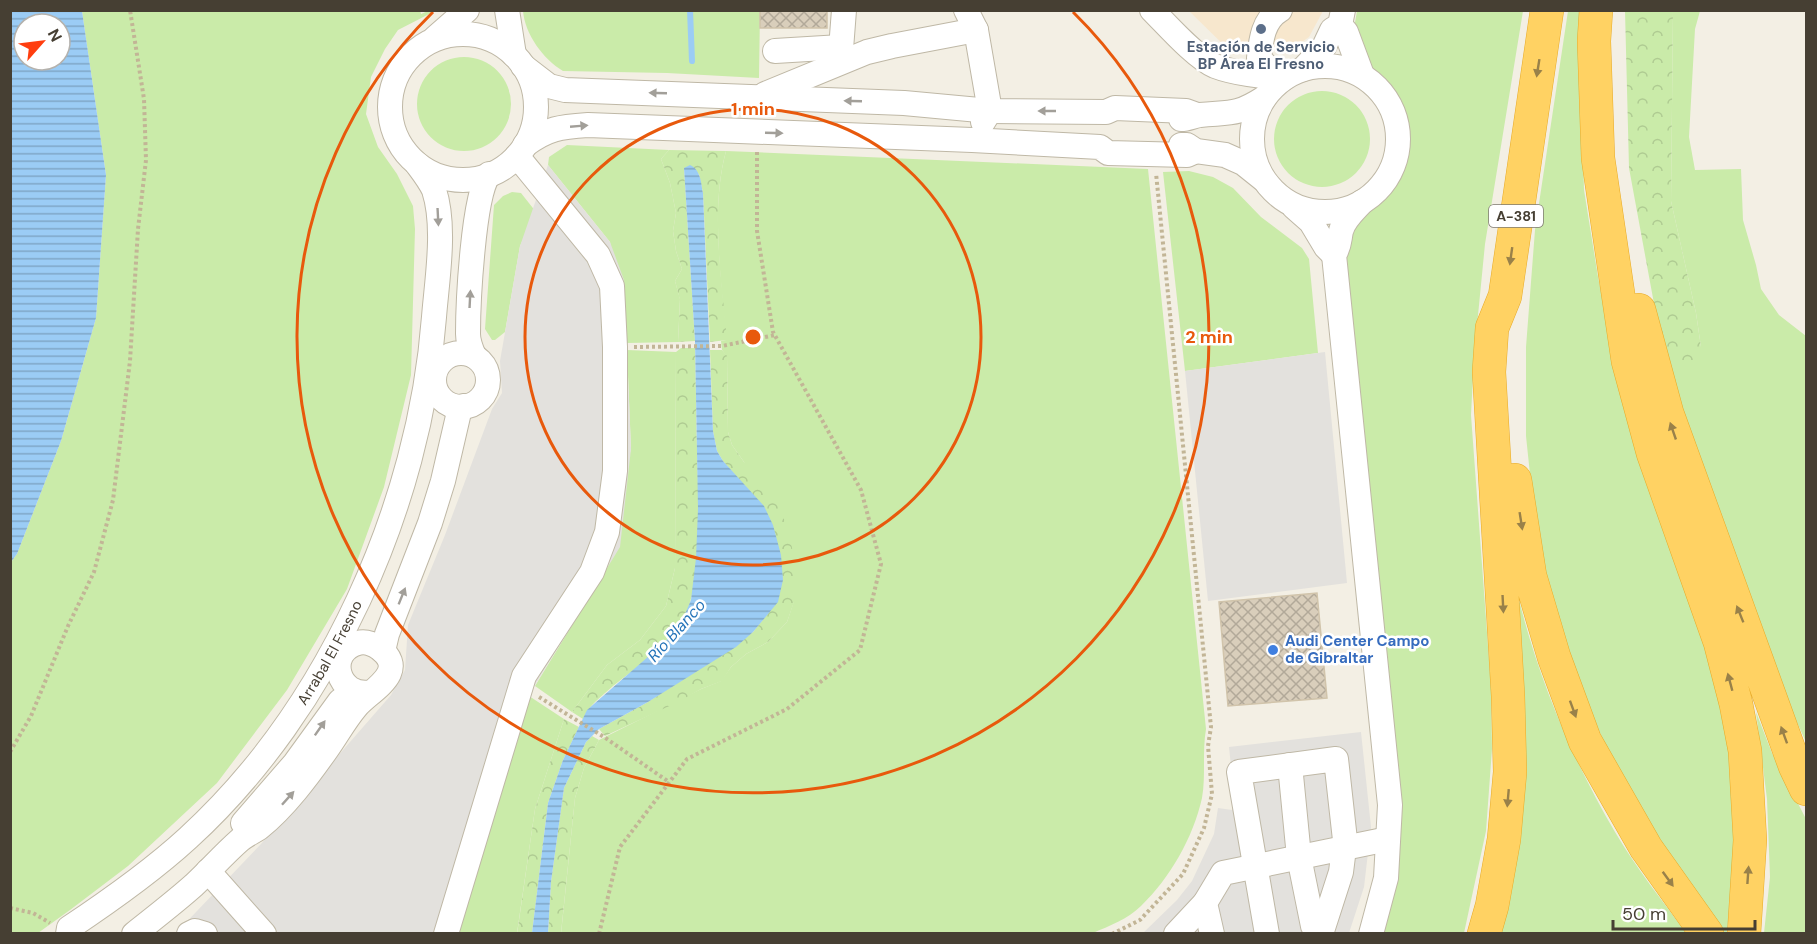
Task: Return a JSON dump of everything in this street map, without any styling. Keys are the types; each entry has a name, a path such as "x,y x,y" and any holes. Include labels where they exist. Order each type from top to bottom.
{"highway":[{"name":"A-381","path":"1505,296 1547,10"},
{"path":"1596,10 1594,41 1598,158 1628,361 1653,453 1720,642 1745,751 1750,840 1744,933"},
{"path":"1611,10 1609,95 1622,229 1640,316 1667,413 1691,484 1806,789"},
{"path":"1484,933 1492,906 1504,838 1510,772 1508,684 1489,372 1492,327 1505,296"},
{"path":"1505,296 1512,327 1510,423 1517,501 1530,576 1554,657 1585,741 1646,848 1707,933"}],"street":[{"path":"467,10 431,41 413,53 404,63 397,75 390,102 392,123 399,142 417,164 442,177 470,179 489,174 508,164 542,133 563,127 588,125 972,140 1100,147 1108,153 1187,154 1196,151"},
{"path":"507,10 518,60 529,78 535,105 531,132 521,150"},
{"path":"841,55 844,10"},
{"path":"1152,10 1215,66 1278,83"},
{"path":"1172,10 1215,50 1244,72"},
{"path":"1274,12 1262,38 1259,58 1278,83"},
{"path":"431,41 450,35 477,35 497,43 549,86 565,90 904,103 990,111 1106,111 1115,108 1186,111 1197,115 1228,114 1247,109 1324,47 1332,30 1342,18"},
{"path":"1342,18 1362,75"},
{"path":"775,51 841,55 867,52 971,20 990,111 972,140"},
{"path":"758,97 841,55"},
{"path":"1266,182 1256,161 1252,138 1254,123 1278,83 1318,66 1333,66 1362,75 1374,84 1392,109 1399,139 1392,169 1384,182 1374,194 1347,208 1325,212 1302,208 1288,202"},
{"path":"888,138 904,103"},
{"path":"1100,147 1106,142 1187,145 1196,151 1225,155 1243,163 1311,222 1326,247 1334,255"},
{"path":"446,933 527,669 584,586 592,572 607,532 616,455 612,286 598,255 521,150"},
{"name":"Arrabal El Fresno","path":"61,931 69,928 141,878 189,837 240,784 279,735 348,626 378,555 406,470 430,360 439,220 433,188 417,164"},
{"path":"474,356 457,353 449,356 440,365 435,381 439,394 449,404 464,406 478,400 488,385 485,369 474,356 468,335 480,197 489,174"},
{"path":"1362,202 1341,229 1339,246 1334,255 1389,794 1386,878 1371,933"},
{"name":"Arrabal El Fresno","path":"433,333 434,346 440,365"},
{"name":"Arrabal El Fresno","path":"134,933 208,871 240,840 257,829 290,797 320,760 355,708 355,685 339,659 348,648 350,638 379,577 401,515 418,456 427,409 430,401 439,394"},
{"name":"Arrabal El Fresno","path":"383,651 387,634 430,523 443,481 458,417 464,406"},
{"name":"Arrabal El Fresno","path":"118,933 161,901 216,852 295,763 340,701 355,685 381,686 390,672 389,660 383,651 375,645 363,642 348,648"},
{"path":"80,933 139,892 220,820 280,747 326,682 355,685"},
{"path":"1267,933 1239,772 1290,765 1336,759 1345,840 1341,872 1319,933 1313,926 1299,857 1290,765"},
{"path":"1176,933 1204,903 1223,873 1389,840"},
{"path":"208,871 258,931"},
{"path":"1204,903 1212,933"},
{"path":"189,933 195,931 205,933"}],"path":[{"path":"10,752 31,716 68,626 94,572 113,500 130,361 138,229 146,160 144,99 130,10"},
{"path":"599,933 620,847 669,782 687,759 787,709 860,650 881,564 861,490 775,335 757,231 757,132"},
{"path":"1112,933 1140,920 1183,874 1204,828 1212,794 1208,746 1211,727 1155,154"},
{"path":"615,347 722,346 775,335"},
{"path":"521,686 604,737 669,782"},
{"path":"10,908 33,913 61,931"}],"shaded area":[{"name":"Estación de Servicio BP Área El Fresno","path":"1189,11 1323,11 1309,37 1295,47 1241,47 1234,55"},
{"path":"548,165 610,242 624,280 631,449 620,547 524,703 455,933 175,934 261,844 391,695 405,670 408,625 445,535 492,409 502,393 500,361 520,246"},
{"path":"1325,352 1347,583 1208,601 1185,371"},
{"path":"1361,732 1371,827 1364,887 1349,933 1142,934 1177,900 1192,881 1214,834 1218,808 1232,810 1233,786 1229,747"}],"green space":[{"path":"420,10 421,14 435,11 398,30 385,49 371,77 366,114 378,147 397,174 413,206 415,229 411,375 384,487 347,589 287,690 217,783 128,866 70,910 38,933 11,934 11,562 17,554 61,441 96,318 106,175 82,11"},
{"path":"523,11 760,11 759,78 563,71 536,45 527,28"},
{"path":"1357,11 1523,11 1485,244 1474,356 1471,415 1491,687 1492,749 1486,831 1464,933 1378,933 1385,907 1346,267 1353,225 1365,211 1389,195 1400,177 1408,152 1407,125 1403,105 1393,87 1382,75 1365,63 1354,28"},
{"path":"1568,11 1587,11 1582,119 1584,190 1598,277 1616,365 1710,647 1732,764 1736,841 1727,933 1724,933 1674,867 1605,745 1561,628 1548,583 1535,522 1526,436 1526,347 1535,230"},
{"path":"1625,11 1673,11 1671,201 1696,313 1701,347 1696,362 1678,365 1662,347 1629,168"},
{"path":"1673,11 1700,11 1695,29 1689,137 1695,170 1741,169 1743,220 1761,289 1779,315 1806,336 1806,742 1706,484 1662,347 1701,347 1696,313 1671,201"},
{"path":"464,57 482,60 497,71 508,86 511,104 508,122 497,137 482,148 464,151 446,148 431,137 420,122 417,104 420,86 431,71 446,60"},
{"path":"1322,91 1340,95 1356,105 1366,121 1370,139 1366,157 1356,173 1340,183 1322,187 1304,183 1288,173 1278,157 1274,139 1278,121 1288,105 1304,95"},
{"path":"567,145 669,150 661,159 670,183 676,213 673,231 682,269 675,281 680,299 678,342 627,343 610,242 548,165 549,157"},
{"path":"669,150 726,151 721,174 718,221 727,340 710,342 703,193 699,174 684,168 695,341 678,342 680,300 675,281 682,269 673,231 676,213 670,183 661,159"},
{"path":"726,151 1148,169 1206,729 1204,781 1202,798 1193,828 1171,870 1136,911 1118,922 1093,933 561,934 575,798 584,768 599,740 721,681 731,667 746,654 768,642 787,622 794,601 744,462 732,445 728,432 727,357 722,350 721,341 726,340 718,246 719,197"},
{"path":"1189,171 1213,177 1233,188 1261,217 1302,248 1309,259 1318,353 1185,371 1163,172"},
{"path":"512,192 521,193 536,212 520,246 505,332 492,340 485,329 494,205 503,196"},
{"path":"681,348 695,348 698,537 697,561 690,604 683,620 669,639 600,697 583,719 572,712 607,665 640,640 666,606 675,568 676,352"},
{"path":"627,350 676,352 675,568 666,606 640,640 607,665 572,712 535,686 596,586 631,449"},
{"path":"710,350 722,350 727,356 728,432 732,445 776,502 788,528 796,568 794,602 787,622 768,642 746,654 731,667 722,681 605,736 599,729 648,702 753,632 765,617 747,489 717,451 713,431"},
{"path":"1518,596 1546,687 1585,776 1623,845 1686,933 1499,934"},
{"path":"529,696 564,719 535,809 517,933 456,934"},
{"path":"1756,712 1772,753 1806,819 1806,933 1764,933 1770,877 1767,799"},
{"path":"564,719 579,727 563,760 548,803 532,933 517,934 535,809"},
{"path":"592,736 599,740 584,768 575,798 561,933 548,934 551,882 564,788 586,742"}],"water":[{"path":"11,10 82,11 106,175 96,318 61,441 17,554 11,562"},
{"path":"690,165 698,173 703,193 713,431 717,451 723,461 764,506 773,525 781,555 783,580 778,602 753,632 736,647 648,702 599,729 586,742 564,788 551,882 548,933 532,933 548,803 563,760 587,710 665,642 682,621 691,600 698,509 695,341 684,168"}],"building":[{"path":"760,10 827,10 827,28 760,28"},
{"name":"Audi Center Campo de Gibraltar","path":"1317,593 1327,698 1228,706 1219,602"}],"waterway":[{"name":"Río Blanco","path":"690,10 692,61"}],"place":[{"name":"Estación de Servicio BP Área El Fresno","path":"1261,29"},
{"name":"Audi Center Campo de Gibraltar","path":"1273,650"}]}
